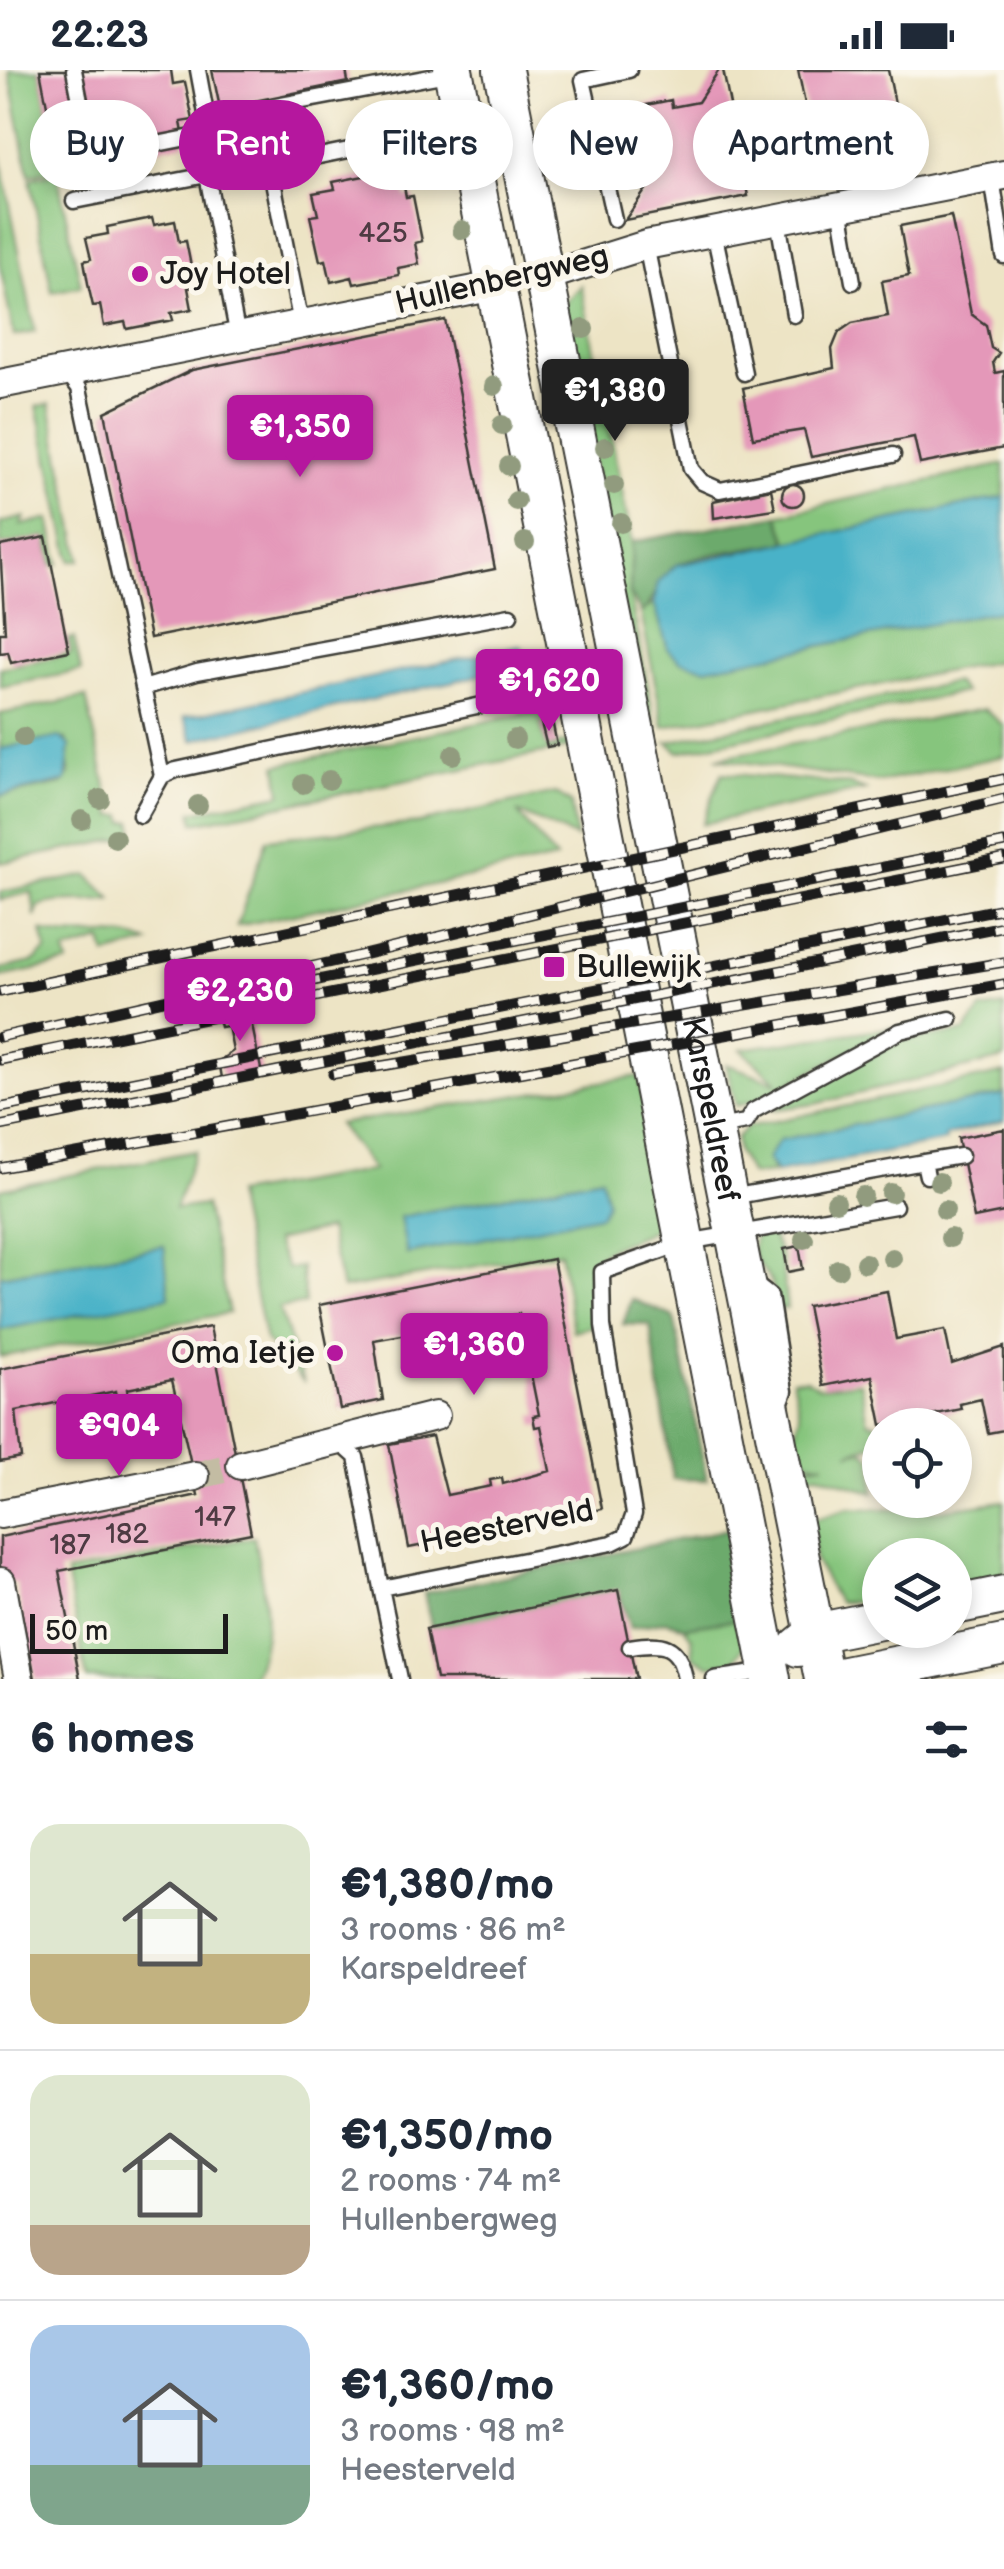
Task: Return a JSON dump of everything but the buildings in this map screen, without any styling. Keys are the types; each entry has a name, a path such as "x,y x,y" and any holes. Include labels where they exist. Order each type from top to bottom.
{"main road":[{"name":"Karspeldreef","path":"503,70 824,1679"},
{"name":"Karspeldreef","path":"454,71 770,1675"},
{"name":"Hullenbergweg","path":"496,286 547,276"},
{"path":"972,1602 1004,1596"},
{"path":"770,1675 814,1634 862,1624"},
{"path":"770,1675 824,1679 1004,1644"}],"street":[{"name":"Hullenbergweg","path":"547,276 646,246 998,176"},
{"name":"Hullenbergweg","path":"0,384 496,286"},
{"path":"241,1464 435,1416"},
{"path":"0,1514 195,1476"},
{"path":"1,1582 18,1679"}],"lane":[{"path":"74,70 91,157 179,140"},
{"path":"198,70 203,100"},
{"path":"614,219 583,80 629,70"},
{"path":"306,100 454,71"},
{"path":"301,324 270,166 345,151"},
{"path":"74,200 208,175 238,337"},
{"path":"998,176 1004,256"},
{"path":"840,207 853,282"},
{"path":"778,220 794,315"},
{"path":"714,232 744,372"},
{"path":"646,246 691,469 702,482 720,490 893,455"},
{"path":"66,370 79,388 162,776 140,816"},
{"path":"143,688 197,672 510,615"},
{"path":"162,776 576,684"},
{"path":"716,1128 746,1122 753,1112 900,1031 950,1018"},
{"path":"687,1242 734,1215 926,1169 961,1156"},
{"path":"734,1215 895,1206"},
{"name":"Heesterveld","path":"338,1440 356,1457 381,1588 612,1543 626,1536 634,1514 603,1326 602,1272 687,1242"},
{"path":"381,1588 400,1679"},
{"path":"630,1647 660,1642 672,1648 682,1658 685,1679"},
{"path":"714,1679 770,1675"}],"green space":[{"path":"9,70 40,70 46,100 30,100 29,175"},
{"path":"0,154 35,332 14,336 0,266"},
{"path":"32,190 61,190 81,286 52,292"},
{"path":"581,285 632,542 630,593 656,729 647,731 562,306"},
{"path":"50,404 81,560 71,561 37,406"},
{"path":"1004,464 1004,497 788,542 778,515"},
{"path":"778,515 788,542 681,564 667,574 641,613 630,593 632,542"},
{"path":"25,517 21,525 50,519 59,564 52,565 46,537 0,546 0,523"},
{"path":"654,603 668,649 1004,610 1004,660 664,727 641,613"},
{"path":"74,638 81,671 0,687 0,668 71,654 68,639"},
{"path":"955,682 964,692 679,752 667,742"},
{"path":"86,697 113,816 123,815 125,822 132,821 134,829 126,838 0,863 0,796 62,784 70,774 66,739 0,749 0,714"},
{"path":"536,705 552,720 541,723 547,747 572,741 573,747 194,823 192,812 281,794 277,765 537,711"},
{"path":"985,709 1004,726 1004,756 880,782 716,758"},
{"path":"722,773 849,784 865,790 702,824"},
{"path":"555,793 571,803 576,838 517,812 556,859 237,926 267,839 419,823"},
{"path":"88,875 112,899 48,903 39,906 35,917 32,892 0,900 0,892"},
{"path":"42,931 124,936 149,943 106,955 102,941 65,952 68,963 0,977 0,969 33,962 47,950"},
{"path":"1004,1006 1004,1059 815,1104 771,1110 896,1041 965,1032 981,1010"},
{"path":"894,1027 758,1100 736,1106 726,1064 778,1083 741,1049"},
{"path":"1004,1073 1004,1095 779,1140 771,1168 776,1173 751,1175 737,1152 736,1138 747,1127"},
{"path":"639,1076 667,1216 649,1232 614,1246 596,1260 590,1277 594,1326 573,1331 560,1252 342,1289 328,1229 275,1241 287,1269 301,1267 305,1304 279,1308 304,1383 265,1340 235,1194 373,1170 338,1124","holes":["601,1177 407,1254 401,1217"]},
{"path":"195,1151 175,1209 205,1205 229,1313 0,1357 0,1330 169,1296 163,1246 0,1276 0,1189"},
{"path":"771,1233 781,1257 787,1308 778,1310 769,1278 752,1250 756,1235"},
{"path":"632,1299 674,1317 707,1480 673,1479 650,1325 623,1324"},
{"path":"792,1379 806,1379 819,1387 860,1382 865,1408 862,1408 862,1449 848,1453 862,1450 862,1489 819,1474 801,1475 798,1464 825,1464 797,1458 792,1448 800,1415"},
{"path":"1004,1501 1004,1577 972,1584 972,1538 862,1538 862,1603 838,1602 815,1561 811,1520 849,1508 862,1508 862,1518 972,1518 972,1506"},
{"path":"728,1529 745,1618 684,1627 667,1621 630,1628 619,1593 432,1630 424,1593"},
{"path":"254,1537 266,1626 252,1679 87,1679 66,1573"},
{"path":"745,1618 748,1640 735,1661 710,1666 693,1656 692,1638 684,1627"}],"water":[{"path":"1004,497 1004,610 706,668 680,661 668,649 654,603 658,582 676,565"},
{"path":"521,646 525,659 517,667 193,740 184,717"},
{"path":"60,737 70,745 66,781 0,796 0,749"},
{"path":"1004,1095 1004,1121 945,1136 946,1141 776,1173 767,1159 779,1140"},
{"path":"601,1177 607,1202 601,1215 407,1254 400,1217"},
{"path":"164,1246 169,1297 0,1330 0,1276"}],"tunnel":[{"path":"195,1476 241,1465"}],"railway":[{"path":"0,992 1004,779"},
{"path":"0,1037 367,954 1004,799"},
{"path":"298,984 1004,843"},
{"path":"0,1060 1004,859"},
{"path":"0,1108 1004,908"},
{"path":"0,1126 1004,926"},
{"path":"333,1074 1004,962"},
{"path":"0,1168 1004,984"}],"place":[{"name":"Joy Hotel","path":"140,274"},
{"name":"Bullewijk","path":"554,967"},
{"name":"Oma Ietje","path":"335,1353"}]}
